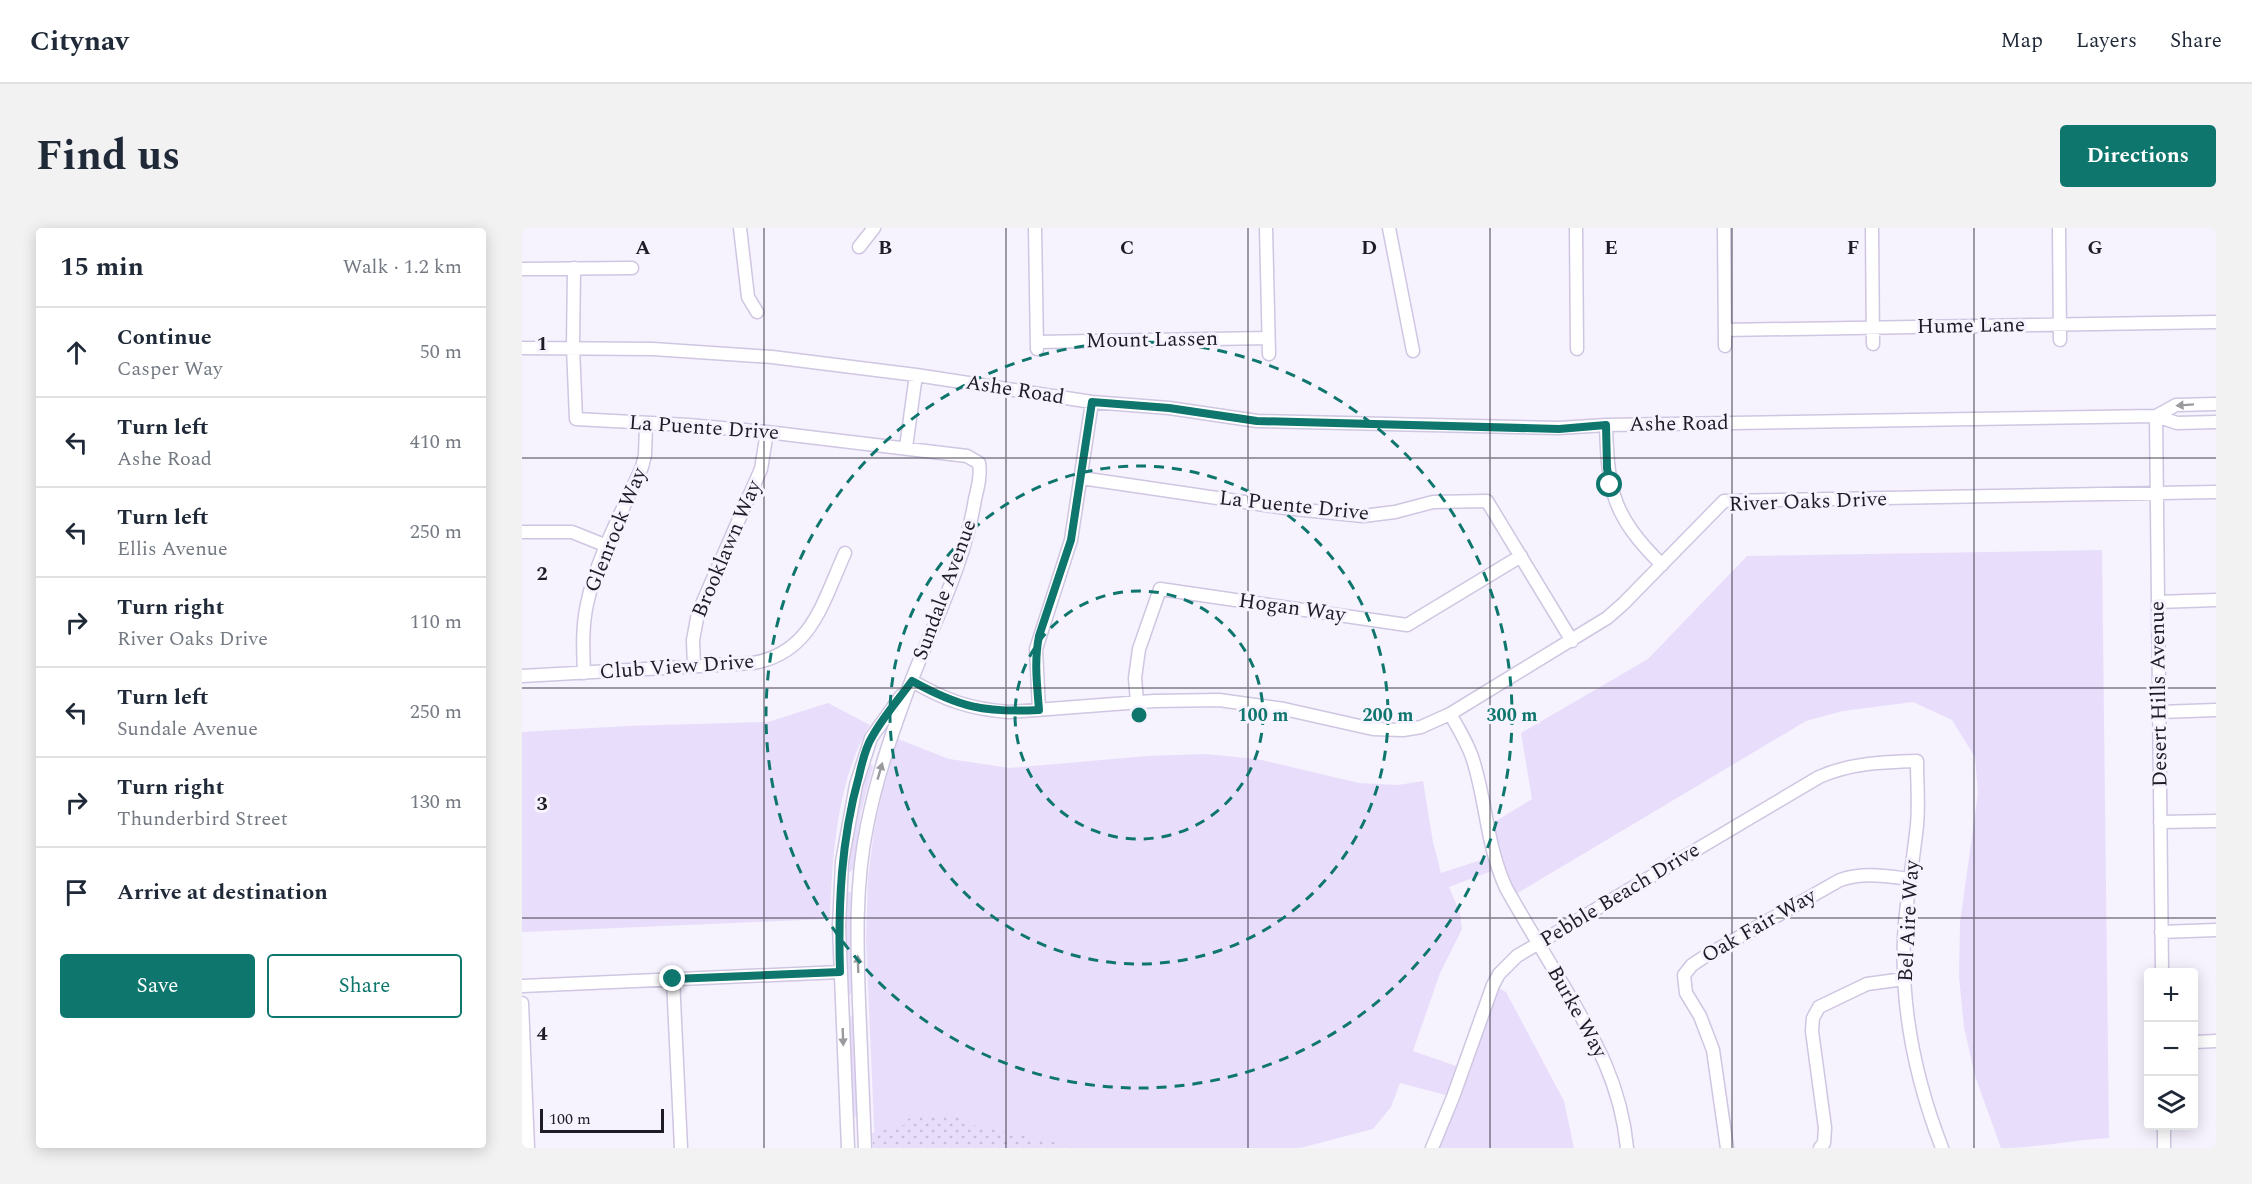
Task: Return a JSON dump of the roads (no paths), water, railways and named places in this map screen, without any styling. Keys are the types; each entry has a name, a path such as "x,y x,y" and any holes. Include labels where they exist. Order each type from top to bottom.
{"street":[{"path":"740,228 748,297 757,312"},
{"path":"859,247 874,228"},
{"name":"Mount Lassen","path":"1035,228 1037,346 1268,338"},
{"path":"1266,228 1269,354"},
{"path":"1389,228 1413,351"},
{"path":"1576,228 1577,349"},
{"path":"1724,228 1725,346"},
{"path":"1872,228 1873,344"},
{"path":"2059,228 2060,340"},
{"name":"La Puente Drive","path":"574,268 573,347 576,419 688,425 906,447 968,456 979,463"},
{"path":"522,269 632,268"},
{"name":"Hume Lane","path":"1725,330 2216,322"},
{"name":"Ashe Road","path":"522,348 653,349 771,357 916,375 1092,402 1169,408 1257,421 1559,429 1606,425 2156,416 2177,423 2216,422"},
{"path":"906,447 916,375"},
{"path":"1039,710 1036,649 1071,540 1092,402"},
{"name":"Ashe Road","path":"2156,416 2176,405 2216,404"},
{"name":"Desert Hills Avenue","path":"2156,416 2162,968"},
{"name":"Glenrock Way","path":"584,673 583,643 586,606 591,585 642,467 645,455 646,424"},
{"path":"1606,425 1607,468 1615,501 1631,531 1662,565"},
{"name":"Brooklawn Way","path":"694,667 693,640 698,613 761,469 767,432"},
{"name":"Sundale Avenue","path":"865,1148 857,932 859,880 866,829 874,790 912,681 959,564 973,513 980,471 979,463"},
{"name":"La Puente Drive","path":"1081,478 1296,509 1363,516 1395,512 1433,502 1488,501 1572,641"},
{"name":"River Oaks Drive","path":"912,681 941,697 971,707 1009,711 1186,699 1251,704 1387,731 1421,727 1450,714 1607,618 1724,501 2216,492"},
{"path":"522,532 572,532 607,546"},
{"name":"Club View Drive","path":"522,676 765,662 788,651 806,634 844,554"},
{"name":"Hogan Way","path":"1137,702 1136,663 1160,589 1407,625 1521,556"},
{"path":"2158,602 2216,600"},
{"name":"Sundale Avenue","path":"848,1148 839,926 841,879 848,824 856,785 871,738 912,681"},
{"path":"2159,712 2216,710"},
{"name":"Burke Way","path":"1450,714 1472,757 1497,869 1591,1032 1607,1065 1621,1109 1627,1148"},
{"name":"Pebble Beach Drive","path":"1432,1148 1493,985 1508,963 1819,777 1852,766 1917,761"},
{"name":"Bel Aire Way","path":"1917,761 1917,825 1905,923 1904,979 1912,1050 1941,1148"},
{"path":"2160,822 2216,821"},
{"name":"Oak Fair Way","path":"1727,1148 1713,1050 1700,1016 1686,993 1684,975 1692,965 1704,957 1840,880 1850,876 1874,874 1909,879"},
{"path":"841,879 859,880"},
{"path":"2161,932 2216,930"},
{"path":"522,986 840,972"},
{"path":"673,979 681,1148"},
{"path":"1820,1148 1824,1143 1825,1128 1812,1031 1813,1018 1819,1007 1856,988 1880,981 1904,979"},
{"path":"522,1003 528,1148"},
{"path":"842,1006 860,1004"},
{"path":"2198,1042 2216,1041"},
{"path":"847,1126 864,1125"},
{"path":"2164,1130 2164,1148"}]}
